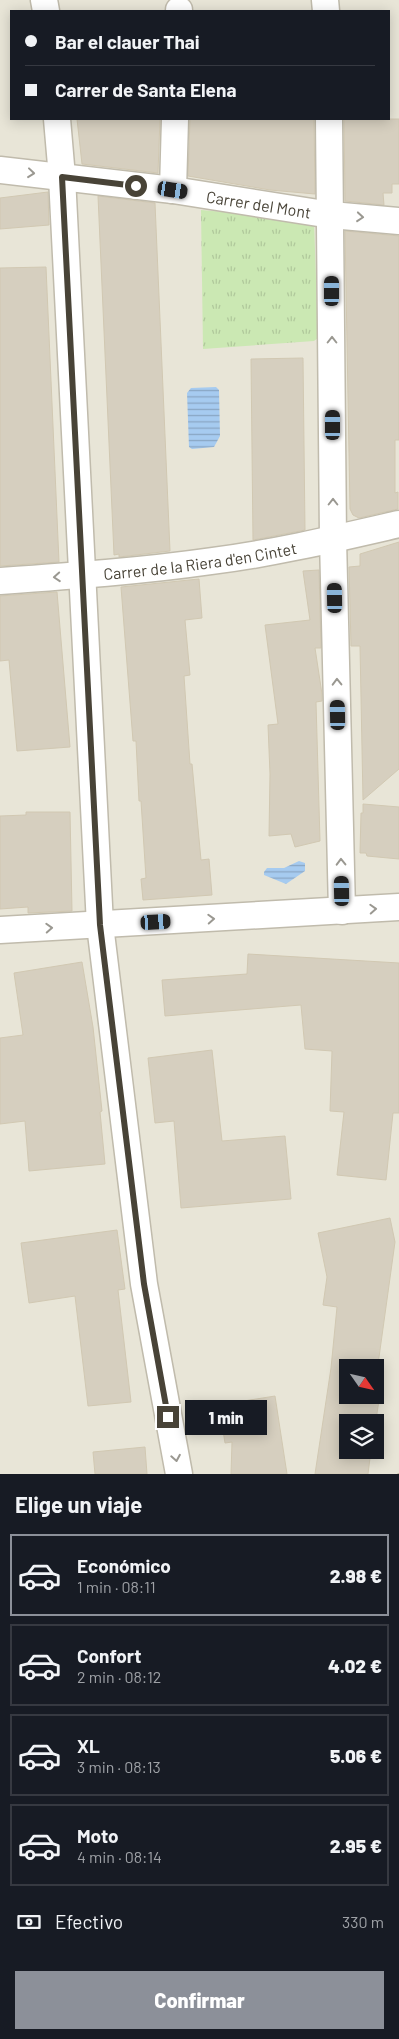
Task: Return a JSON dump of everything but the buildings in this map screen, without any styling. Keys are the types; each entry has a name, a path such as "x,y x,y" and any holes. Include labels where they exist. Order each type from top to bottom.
{"street":[{"path":"56,120 62,177 84,576 100,925 144,1284 179,1474"},
{"path":"173,190 175,120"},
{"path":"328,120 331,215 333,539 342,911"},
{"name":"Carrer del Mont","path":"0,170 173,190 331,215 399,221"},
{"name":"Carrer de la Riera d'en Cintet","path":"0,581 84,576 214,561 333,539 399,524"},
{"path":"0,930 399,907"}],"shaded area":[{"path":"0,0 399,0 399,1474 0,1474"}],"green space":[{"path":"201,210 314,220 318,338 314,341 203,349"}],"water":[{"path":"216,387 219,390 220,436 214,447 192,449 189,447 187,393 191,388"},
{"path":"299,861 305,863 305,871 286,884 264,875 267,868 284,868"}],"route":[{"path":"136,186 62,177 84,576 100,925 144,1284 168,1417"}]}
